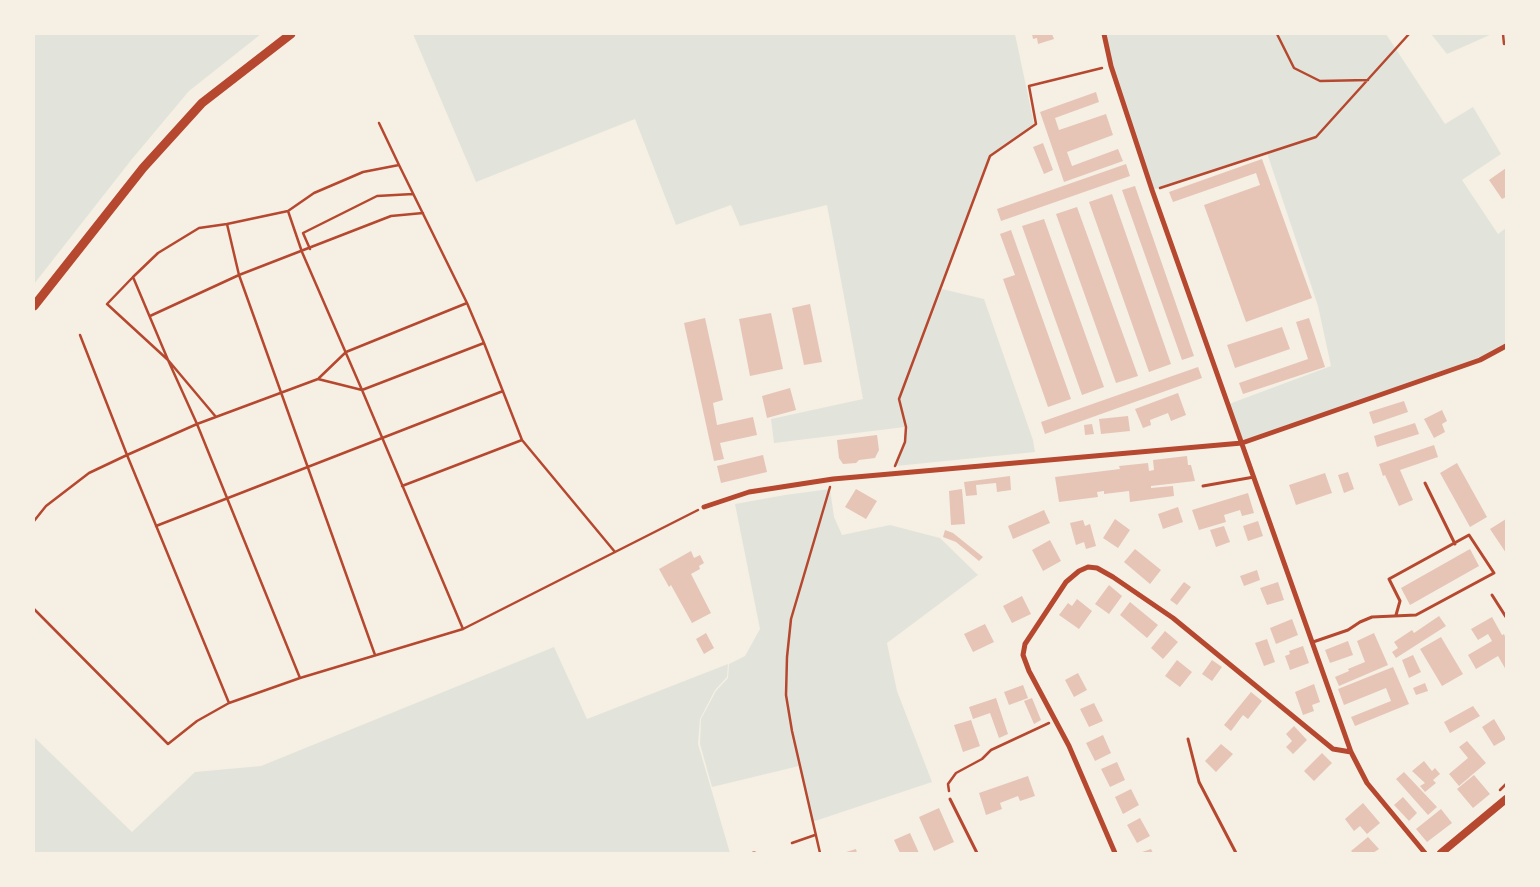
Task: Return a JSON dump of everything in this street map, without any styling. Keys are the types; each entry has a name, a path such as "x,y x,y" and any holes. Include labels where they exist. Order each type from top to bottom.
{"main road":[{"path":"34,306 143,168 202,103 291,34"}],"street":[{"path":"1104,34 1111,66 1152,190 1351,752 1368,783 1425,853"},
{"path":"704,507 749,492 833,479 1242,444 1480,360 1506,346"},
{"path":"1115,853 1069,746 1029,671 1023,655 1025,644 1066,582 1079,571 1088,567 1097,568 1174,618 1333,749 1351,752"},
{"path":"1441,853 1506,799"}],"lane":[{"path":"1203,486 1254,477"},
{"path":"1425,482 1455,544"},
{"path":"1312,642 1348,630 1372,617 1416,615 1494,573 1469,535 1389,579 1400,602 1396,615"},
{"path":"1492,594 1506,617"},
{"path":"1188,739 1199,782 1236,853"},
{"path":"950,799 977,853"}],"path":[{"path":"1277,34 1294,68 1320,81 1368,80"},
{"path":"1152,190 1316,137 1409,34"},
{"path":"1503,34 1504,44"},
{"path":"893,474 905,442 906,427 899,400 990,156 1036,124 1029,86 1111,66"},
{"path":"379,123 467,303 522,440 615,552"},
{"path":"216,417 168,360 108,304 158,253 199,228 288,211 314,193 363,172 399,165"},
{"path":"310,249 303,233 377,196 413,194"},
{"path":"288,211 302,252 463,629"},
{"path":"150,316 239,275 391,216 423,213"},
{"path":"227,224 239,275 376,656"},
{"path":"133,277 197,424 300,678"},
{"path":"34,521 46,506 89,473 197,424 318,378 346,352 467,303"},
{"path":"80,336 229,703"},
{"path":"318,378 362,390 484,343"},
{"path":"156,526 503,390"},
{"path":"402,486 522,440"},
{"path":"820,853 792,732 786,695 786,656 791,620 833,479"},
{"path":"34,609 168,744 197,721 229,703 300,678 463,629 704,507"},
{"path":"950,799 948,784 956,773 982,759 991,750 1054,720"},
{"path":"792,842 815,835"}],"shaded area":[{"path":"34,34 261,34 189,91 132,159 34,284"},
{"path":"413,34 1015,34 1034,124 989,156 899,399 905,427 774,443 771,419 863,399 827,205 740,226 731,205 676,225 635,119 476,182"},
{"path":"1104,34 1386,34 1445,124 1473,107 1501,154 1462,180 1498,234 1506,228 1506,345 1480,360 1243,443 1229,404 1331,366 1318,306 1267,153 1152,190 1111,66"},
{"path":"1431,34 1492,34 1447,54"},
{"path":"942,289 984,299 1033,440 1035,452 896,466 905,442 906,427 900,399"},
{"path":"830,489 834,517 842,535 890,525 940,538 978,575 887,643 897,691 932,782 812,822 799,766 712,787 700,744 701,719 716,691 728,678 729,664 745,656 760,629 735,504"},
{"path":"554,647 587,719 728,664 727,677 715,690 700,719 698,744 730,853 34,853 34,737 132,832 195,772 261,766"}],"building":[{"path":"1032,34 1052,34 1054,39 1038,44 1037,38 1033,39"},
{"path":"1096,92 1099,102 1055,118 1059,130 1106,114 1113,135 1067,152 1072,166 1118,149 1123,161 1064,182 1040,112"},
{"path":"1043,143 1053,170 1044,174 1033,147"},
{"path":"1262,159 1312,298 1246,322 1204,205 1260,185 1256,173 1173,202 1169,192"},
{"path":"1126,164 1130,176 1001,221 997,209"},
{"path":"1506,168 1506,197 1502,199 1489,180"},
{"path":"1135,186 1194,356 1182,360 1122,190"},
{"path":"1112,194 1171,364 1149,372 1089,202"},
{"path":"1077,207 1138,376 1116,383 1056,214"},
{"path":"1044,219 1104,387 1082,395 1022,226"},
{"path":"1011,230 1071,399 1048,407 1003,279 1015,275 1000,234"},
{"path":"810,304 822,362 804,365 792,308"},
{"path":"771,313 783,369 750,376 739,319"},
{"path":"705,318 723,400 713,403 717,425 753,417 757,435 720,443 724,459 714,461 684,323"},
{"path":"1309,318 1325,367 1243,394 1239,383 1308,359 1296,322"},
{"path":"1282,327 1290,349 1235,368 1227,345"},
{"path":"1198,367 1202,378 1045,434 1041,422"},
{"path":"790,388 796,410 767,418 762,396"},
{"path":"1178,393 1186,415 1171,421 1168,413 1150,420 1151,425 1143,428 1135,409"},
{"path":"1404,401 1408,412 1373,424 1369,412"},
{"path":"1442,410 1447,421 1442,424 1445,432 1434,438 1424,419"},
{"path":"1128,416 1130,431 1101,434 1099,419"},
{"path":"1415,423 1419,434 1377,447 1374,436"},
{"path":"1092,424 1094,434 1085,435 1084,425"},
{"path":"877,435 879,450 875,458 843,464 839,458 837,440"},
{"path":"1434,445 1438,457 1400,470 1413,500 1399,506 1385,475 1383,476 1379,464"},
{"path":"763,455 767,472 721,483 717,466"},
{"path":"1187,456 1188,465 1191,465 1195,481 1151,486 1151,488 1173,486 1174,496 1130,502 1129,491 1104,494 1104,491 1097,492 1098,497 1059,502 1055,477 1120,469 1119,466 1148,463 1149,471 1154,470 1153,460"},
{"path":"1457,463 1487,517 1470,527 1440,473"},
{"path":"1348,472 1354,489 1344,493 1338,475"},
{"path":"1325,473 1332,493 1296,505 1289,485"},
{"path":"1010,476 1011,490 997,492 996,483 976,485 977,495 966,496 964,482"},
{"path":"856,489 877,501 866,519 845,507"},
{"path":"962,489 965,524 951,525 949,491"},
{"path":"1248,493 1254,513 1242,516 1240,510 1224,515 1226,522 1199,530 1192,510"},
{"path":"1178,507 1183,522 1163,529 1158,514"},
{"path":"1044,510 1050,523 1013,539 1008,526"},
{"path":"1115,519 1130,530 1118,548 1103,538"},
{"path":"1506,519 1506,553 1490,529"},
{"path":"1083,520 1085,526 1090,524 1096,546 1086,549 1084,542 1076,545 1070,523"},
{"path":"1258,521 1263,536 1248,541 1243,526"},
{"path":"1224,526 1230,542 1216,547 1210,530"},
{"path":"945,530 953,533 983,557 979,561 956,542 943,537"},
{"path":"1050,540 1061,561 1043,571 1032,550"},
{"path":"1135,549 1161,570 1150,584 1124,562"},
{"path":"1470,549 1479,566 1410,605 1401,588"},
{"path":"691,551 694,558 700,555 704,563 699,566 700,569 691,574 711,613 692,623 671,585 669,587 659,569"},
{"path":"1257,570 1260,580 1244,586 1240,576"},
{"path":"1184,582 1191,587 1177,605 1170,600"},
{"path":"1278,582 1284,600 1267,605 1260,588"},
{"path":"1109,585 1122,596 1109,614 1095,604"},
{"path":"1022,596 1031,614 1012,623 1003,606"},
{"path":"1077,599 1092,611 1079,629 1059,615 1068,603 1072,606"},
{"path":"1130,602 1158,625 1147,638 1120,615"},
{"path":"1439,616 1446,626 1396,658 1392,652 1398,648 1394,642 1412,630 1414,633"},
{"path":"1492,617 1506,639 1506,670 1498,656 1476,669 1468,655 1492,641 1488,634 1478,640 1471,629"},
{"path":"1292,619 1298,635 1276,644 1270,628"},
{"path":"985,624 994,642 973,652 964,634"},
{"path":"1165,631 1178,642 1163,659 1151,648"},
{"path":"706,633 714,648 704,654 696,639"},
{"path":"1374,633 1388,665 1339,686 1335,677 1365,662 1357,641"},
{"path":"1441,637 1463,674 1442,686 1420,649"},
{"path":"1267,639 1275,662 1264,666 1255,643"},
{"path":"1348,641 1353,655 1330,663 1325,650"},
{"path":"1303,646 1309,663 1290,670 1285,656 1290,654 1289,651"},
{"path":"1413,655 1421,672 1409,678 1402,660"},
{"path":"1177,660 1192,672 1180,687 1165,676"},
{"path":"1212,660 1222,667 1212,681 1202,674"},
{"path":"1393,667 1409,704 1355,726 1351,717 1391,701 1386,688 1344,705 1338,689"},
{"path":"1078,673 1087,690 1074,697 1065,680"},
{"path":"1425,683 1428,691 1416,695 1413,688"},
{"path":"1314,684 1320,702 1312,705 1314,711 1303,715 1295,692"},
{"path":"1023,685 1028,698 1009,705 1004,692"},
{"path":"1251,692 1262,701 1248,719 1243,715 1231,731 1224,725"},
{"path":"996,698 1008,734 999,738 990,713 973,719 969,707"},
{"path":"1032,698 1041,720 1034,724 1024,701"},
{"path":"1094,703 1103,721 1089,727 1080,709"},
{"path":"1473,706 1480,716 1450,733 1444,722"},
{"path":"1494,719 1506,739 1494,746 1482,727"},
{"path":"971,720 980,746 963,752 954,725"},
{"path":"1294,726 1307,740 1293,754 1286,747 1292,741 1286,734"},
{"path":"1103,735 1111,753 1095,761 1086,743"},
{"path":"1467,741 1486,763 1459,786 1449,774 1468,758 1459,747"},
{"path":"1221,744 1233,754 1216,772 1205,761"},
{"path":"1322,753 1332,763 1314,781 1304,771"},
{"path":"1424,761 1432,771 1435,768 1440,774 1433,780 1436,783 1425,792 1420,786 1425,783 1412,771"},
{"path":"1117,762 1125,780 1110,787 1101,769"},
{"path":"1404,772 1437,807 1428,815 1396,779"},
{"path":"1474,775 1490,794 1473,808 1457,789"},
{"path":"1028,776 1035,796 1020,801 1018,796 1000,803 1002,809 986,815 979,793"},
{"path":"1131,789 1139,805 1123,814 1115,797"},
{"path":"1403,797 1417,813 1409,821 1394,805"},
{"path":"1363,803 1380,823 1367,834 1360,826 1354,831 1345,819"},
{"path":"939,808 954,842 934,851 919,817"},
{"path":"1441,809 1452,823 1427,842 1416,829"},
{"path":"1140,818 1150,836 1137,843 1127,825"},
{"path":"910,833 919,853 900,853 894,840"},
{"path":"1368,837 1379,849 1373,853 1353,853 1351,851"},
{"path":"856,849 857,853 843,853"},
{"path":"1151,849 1153,853 1139,853"}]}
